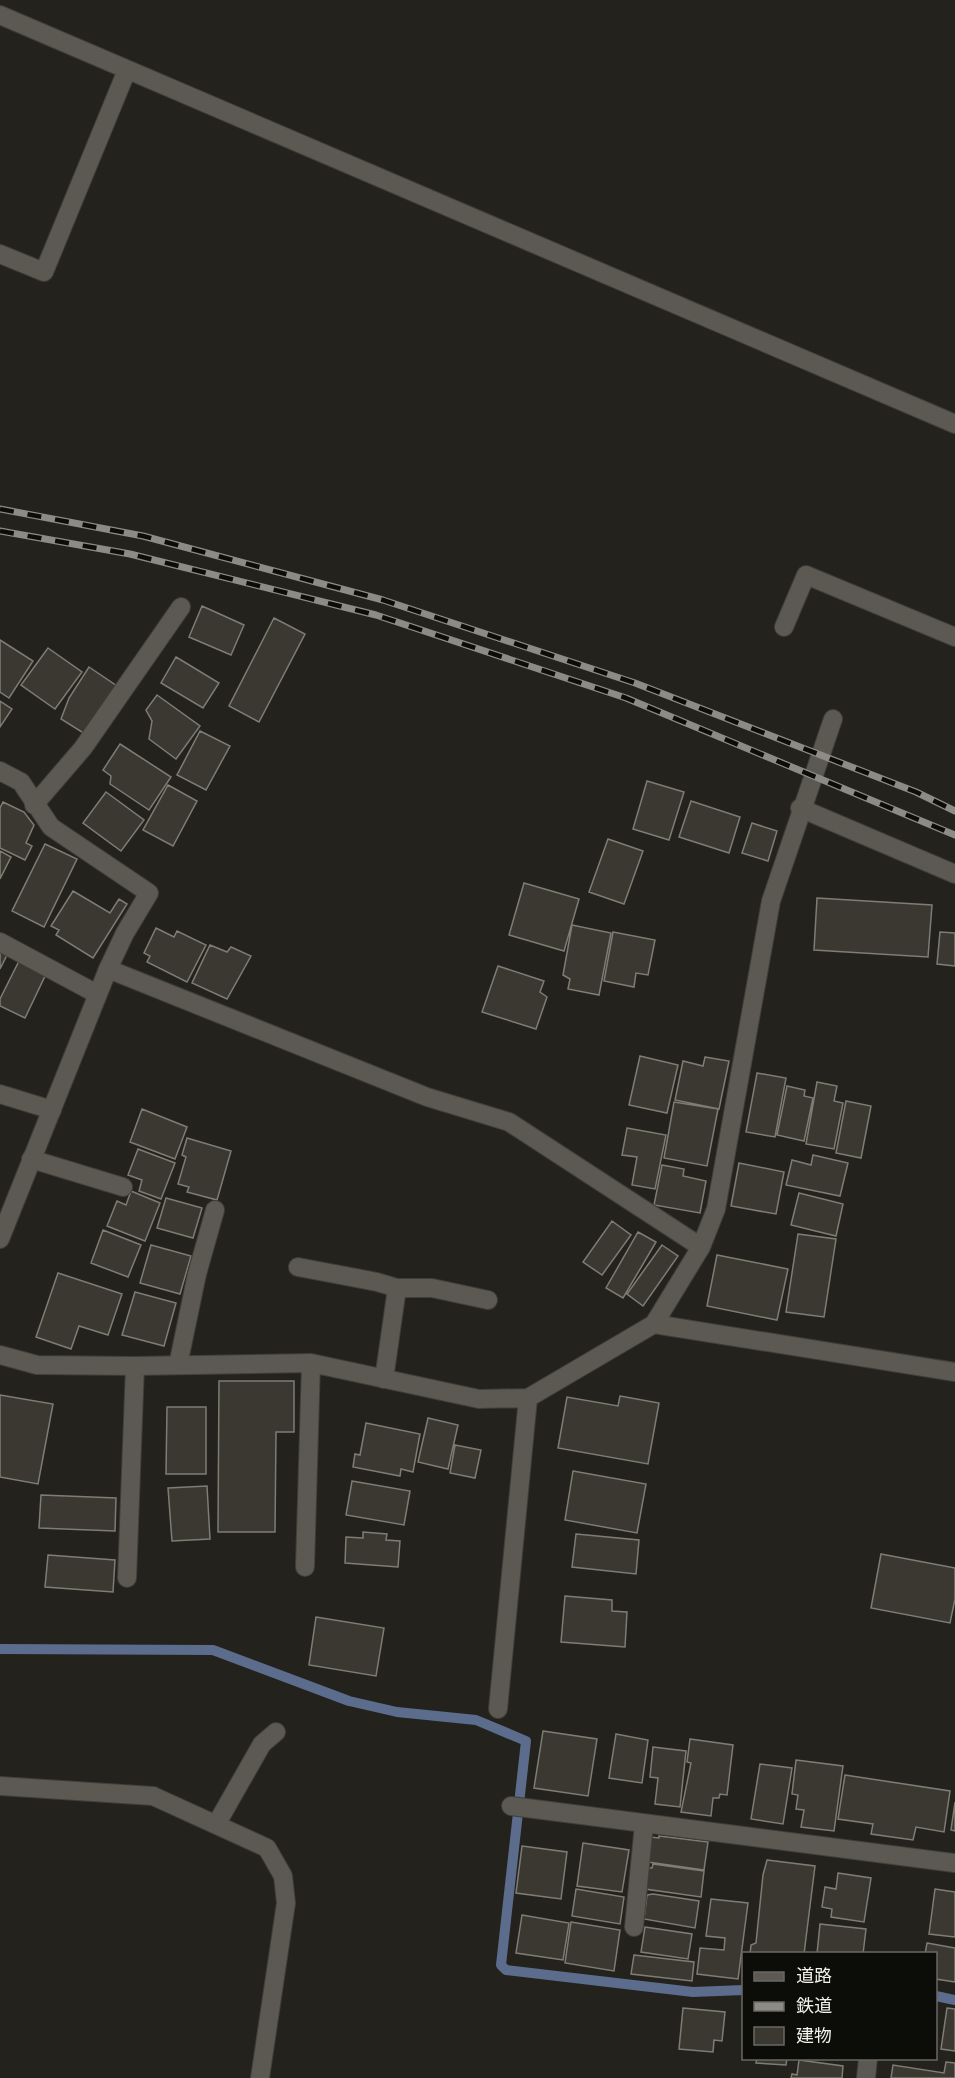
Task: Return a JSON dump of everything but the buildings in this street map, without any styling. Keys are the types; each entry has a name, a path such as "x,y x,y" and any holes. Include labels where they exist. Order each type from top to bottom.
{"street":[{"path":"0,15 955,424"},
{"path":"0,254 44,272 127,70"},
{"path":"784,627 807,575 955,637"},
{"path":"34,805 83,748 181,607"},
{"path":"0,1355 37,1365 312,1363 479,1399 528,1398 654,1324 700,1247 716,1209 771,901 800,808 833,719"},
{"path":"0,771 21,782 34,805 51,827 148,893 125,933 97,994 0,1239"},
{"path":"800,808 955,874"},
{"path":"0,942 97,994"},
{"path":"108,969 427,1096 509,1122 700,1247"},
{"path":"0,1094 52,1110"},
{"path":"31,1159 123,1187"},
{"path":"178,1365 197,1274 215,1210"},
{"path":"298,1267 397,1288 432,1288 488,1300"},
{"path":"384,1378 397,1288"},
{"path":"654,1324 955,1372"},
{"path":"305,1567 312,1363"},
{"path":"126,1578 135,1366"},
{"path":"498,1709 528,1398"},
{"path":"217,1823 262,1744 276,1732"},
{"path":"0,1786 153,1796 217,1823 267,1848 283,1876 286,1903 260,2078"},
{"path":"511,1806 955,1863"},
{"path":"634,1927 644,1824"},
{"path":"866,2078 868,2060"}],"waterway":[{"path":"0,1649 213,1650 349,1701 397,1712 476,1720 526,1741 501,1965 506,1970 693,1992 742,1990"},
{"path":"937,1996 955,2000"}],"railway":[{"path":"0,509 143,536 383,600 635,683 916,792 955,811"},
{"path":"0,531 130,554 376,615 626,698 955,835"}]}
